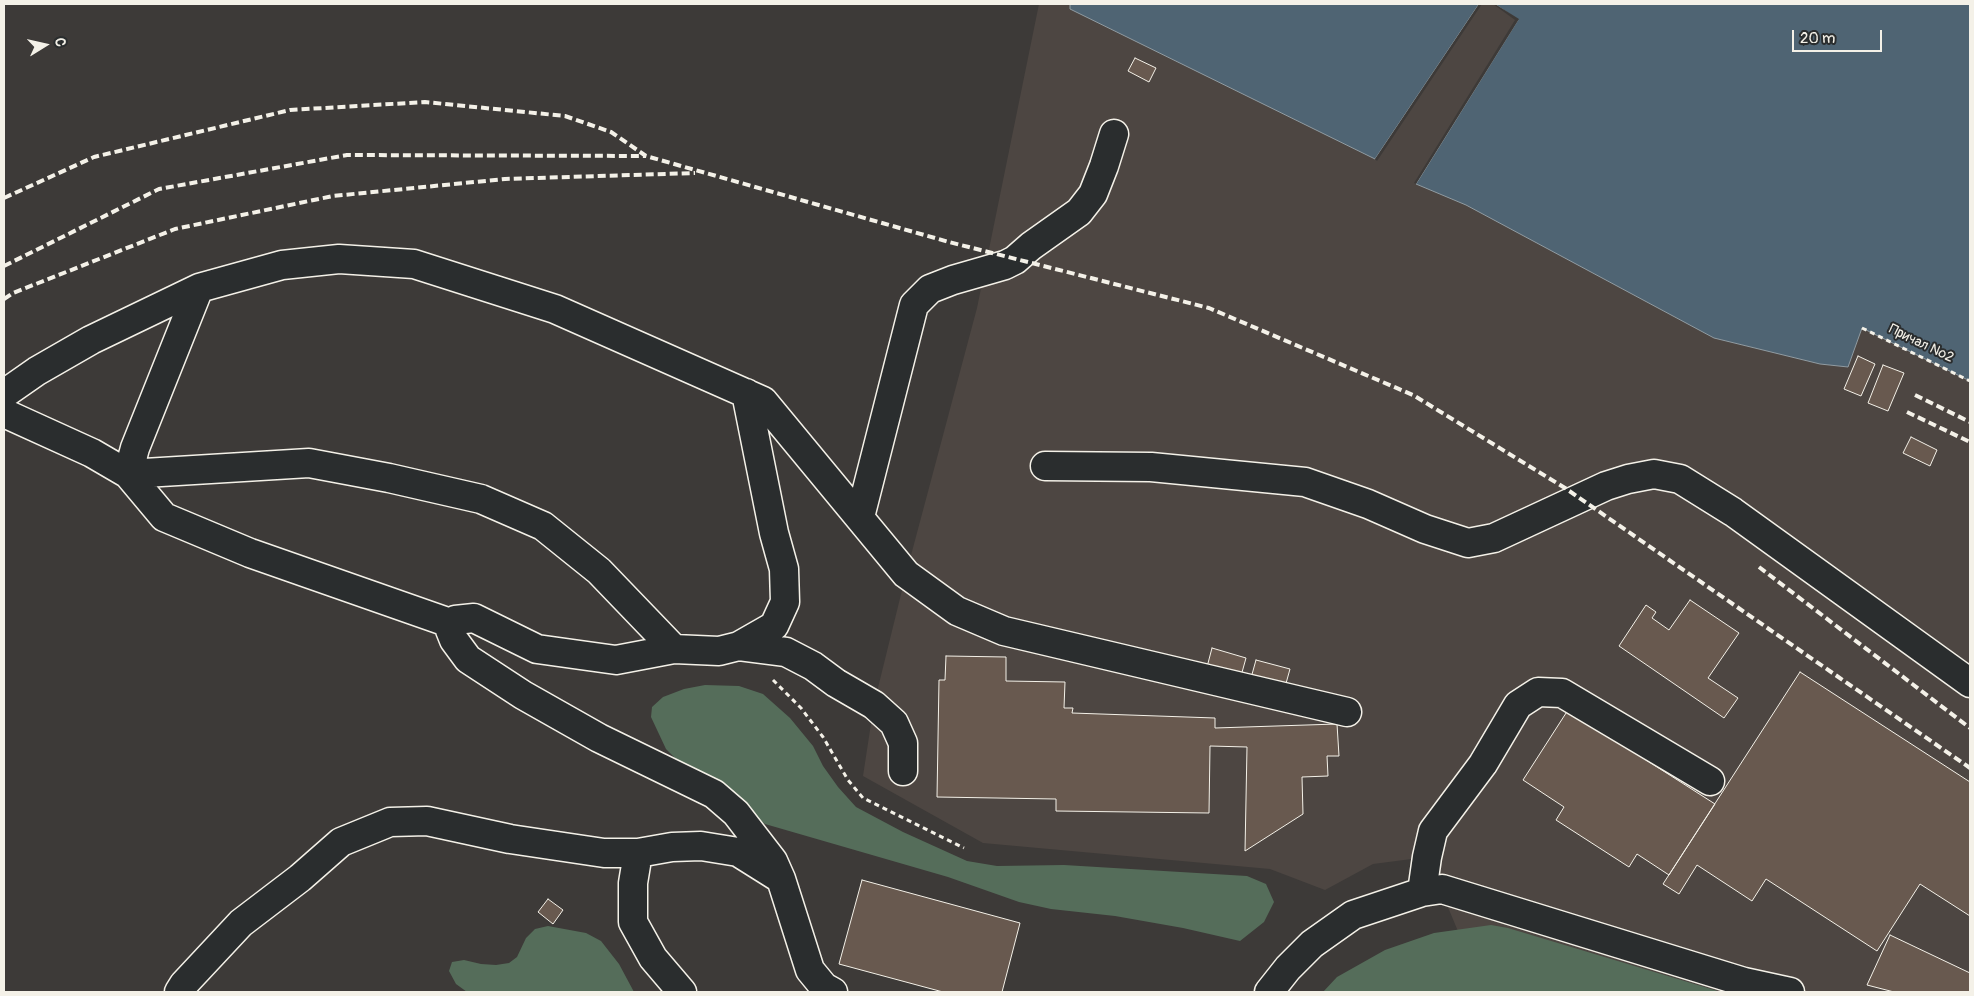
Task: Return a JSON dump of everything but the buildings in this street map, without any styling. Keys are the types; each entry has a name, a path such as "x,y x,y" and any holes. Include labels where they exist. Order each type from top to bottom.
{"street":[{"path":"860,518 914,305 930,289 953,280 1005,266 1079,212 1093,194 1114,134"},
{"path":"4,394 37,371 92,340 199,288 282,265 339,260 414,264 555,309 763,401 906,574 957,611 1004,631 1347,712"},
{"path":"128,474 135,448 199,288"},
{"path":"4,413 92,453 128,474 164,517 250,553 450,623 455,620 474,618 537,649 616,660 674,649 719,651 739,646 774,626 785,602 784,568 774,533 746,393"},
{"path":"128,474 309,463 389,478 481,499 543,526 599,571 674,649"},
{"path":"1045,466 1151,467 1305,482 1368,504 1425,529 1468,543 1494,538 1606,486 1628,479 1654,474 1680,479 1733,512 1970,683"},
{"path":"450,623 450,630 454,640 468,659 523,695 599,738 714,794 736,813 758,839 773,861 810,970 824,987 832,992"},
{"path":"739,646 786,652 813,666 836,683 874,704 894,723 900,736 903,771"},
{"path":"1422,892 1433,831 1483,764 1518,705 1538,692 1562,693 1710,781"},
{"path":"179,992 184,984 241,923 300,878 341,842 390,822 427,821 510,839 604,853 638,853 672,847 701,846 738,852 780,879"},
{"path":"638,853 632,883 633,922 653,958 682,992"},
{"path":"1269,992 1288,968 1312,944 1353,914 1422,892 1442,889 1744,982 1790,992"}],"path":[{"name":"Причал №2","path":"1862,328 1970,381"},
{"path":"739,646 801,708 823,737 848,780 863,798 964,848"}],"shaded area":[{"path":"1039,4 1070,4 1070,9 1375,159 1479,4 1495,4 1519,19 1416,184 1466,205 1714,338 1820,364 1848,367 1862,328 1970,381 1970,992 1455,992 1470,960 1427,857 1373,864 1325,890 1270,869 983,843 863,776 874,704 906,574 977,308"}],"green space":[{"path":"705,685 739,686 763,694 790,718 813,746 823,766 838,787 856,807 903,832 967,861 997,866 1064,865 1247,876 1266,884 1274,902 1264,922 1240,941 1183,928 1115,916 1051,909 1019,902 948,877 765,824 741,805 689,772 666,749 651,717 652,707 663,697 684,689"},
{"path":"1491,925 1508,928 1721,992 1323,992 1337,977 1385,950 1434,933"},
{"path":"548,926 586,933 601,941 619,964 634,992 467,992 456,984 449,971 452,962 464,960 496,965 509,963 517,957 526,938 535,929"}],"water":[{"path":"1070,4 1479,4 1375,159 1070,9"},
{"path":"1495,4 1970,4 1970,381 1862,328 1848,367 1820,364 1714,338 1466,205 1416,184 1518,20"}],"pier":[{"path":"1479,4 1482,4 1377,161 1375,159"},
{"path":"1493,4 1519,19 1416,184 1414,183 1515,20"}],"railway":[{"path":"4,198 94,157 290,110 425,102 565,116 611,132 646,156 949,242 1209,308 1413,395 1565,488 1970,768"},
{"path":"4,266 159,189 347,155 645,156"},
{"path":"4,299 13,293 175,229 333,196 505,179 695,173"},
{"path":"1915,395 1970,422"},
{"path":"1907,412 1970,442"},
{"path":"1759,567 1970,728"}]}
